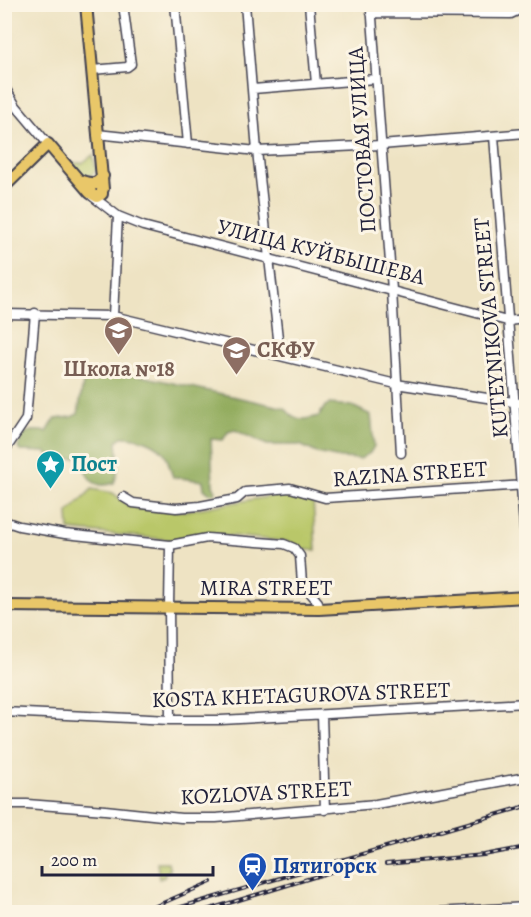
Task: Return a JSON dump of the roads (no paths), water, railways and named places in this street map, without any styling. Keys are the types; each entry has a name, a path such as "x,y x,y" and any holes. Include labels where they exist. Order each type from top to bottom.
{"main road":[{"path":"86,4 100,166 103,176 96,191"},
{"path":"4,187 48,144"},
{"name":"УЛИЦА КУЙБЫШЕВА","path":"48,144 77,178 96,191"},
{"name":"MIRA STREET","path":"4,606 319,609 526,597"}],"street":[{"path":"92,70 127,67 130,64 123,4"},
{"path":"175,4 188,144"},
{"path":"245,4 257,151 280,357"},
{"path":"309,4 316,84"},
{"path":"371,9 510,14 526,6"},
{"name":"ПОСТОВАЯ УЛИЦА","path":"371,9 392,290 401,453"},
{"path":"253,89 375,79"},
{"path":"4,86 16,105 48,144"},
{"path":"4,101 16,105"},
{"path":"97,134 257,151 381,146 526,133"},
{"name":"KUTEYNIKOVA STREET","path":"494,136 514,403 524,485 526,552"},
{"name":"УЛИЦА КУЙБЫШЕВА","path":"96,191 109,209 118,216 143,226 507,321 526,319"},
{"path":"113,316 118,216"},
{"path":"4,314 113,316 396,384 526,404"},
{"path":"4,452 26,419 34,314"},
{"name":"RAZINA STREET","path":"123,497 133,503 176,508 237,499 245,492 290,488 325,498 524,485"},
{"path":"4,521 65,534 170,544 207,538 284,544 294,548 300,556 302,583 318,602 319,609"},
{"path":"170,544 170,720"},
{"name":"KOSTA KHETAGUROVA STREET","path":"4,712 170,720 322,716 526,703"},
{"path":"322,716 325,810"},
{"name":"KOZLOVA STREET","path":"4,804 105,810 181,818 216,818 376,804 526,777"},
{"path":"436,912 526,908"}],"railway":[{"path":"164,912 526,806"},
{"path":"386,864 484,855 526,847"},
{"path":"200,912 340,869"},
{"path":"142,912 211,882"}],"place":[{"name":"Школа №18","path":"119,356"},
{"name":"СКФУ","path":"236,376"},
{"name":"Пост","path":"50,490"},
{"name":"Пятигорск","path":"252,892"}]}
